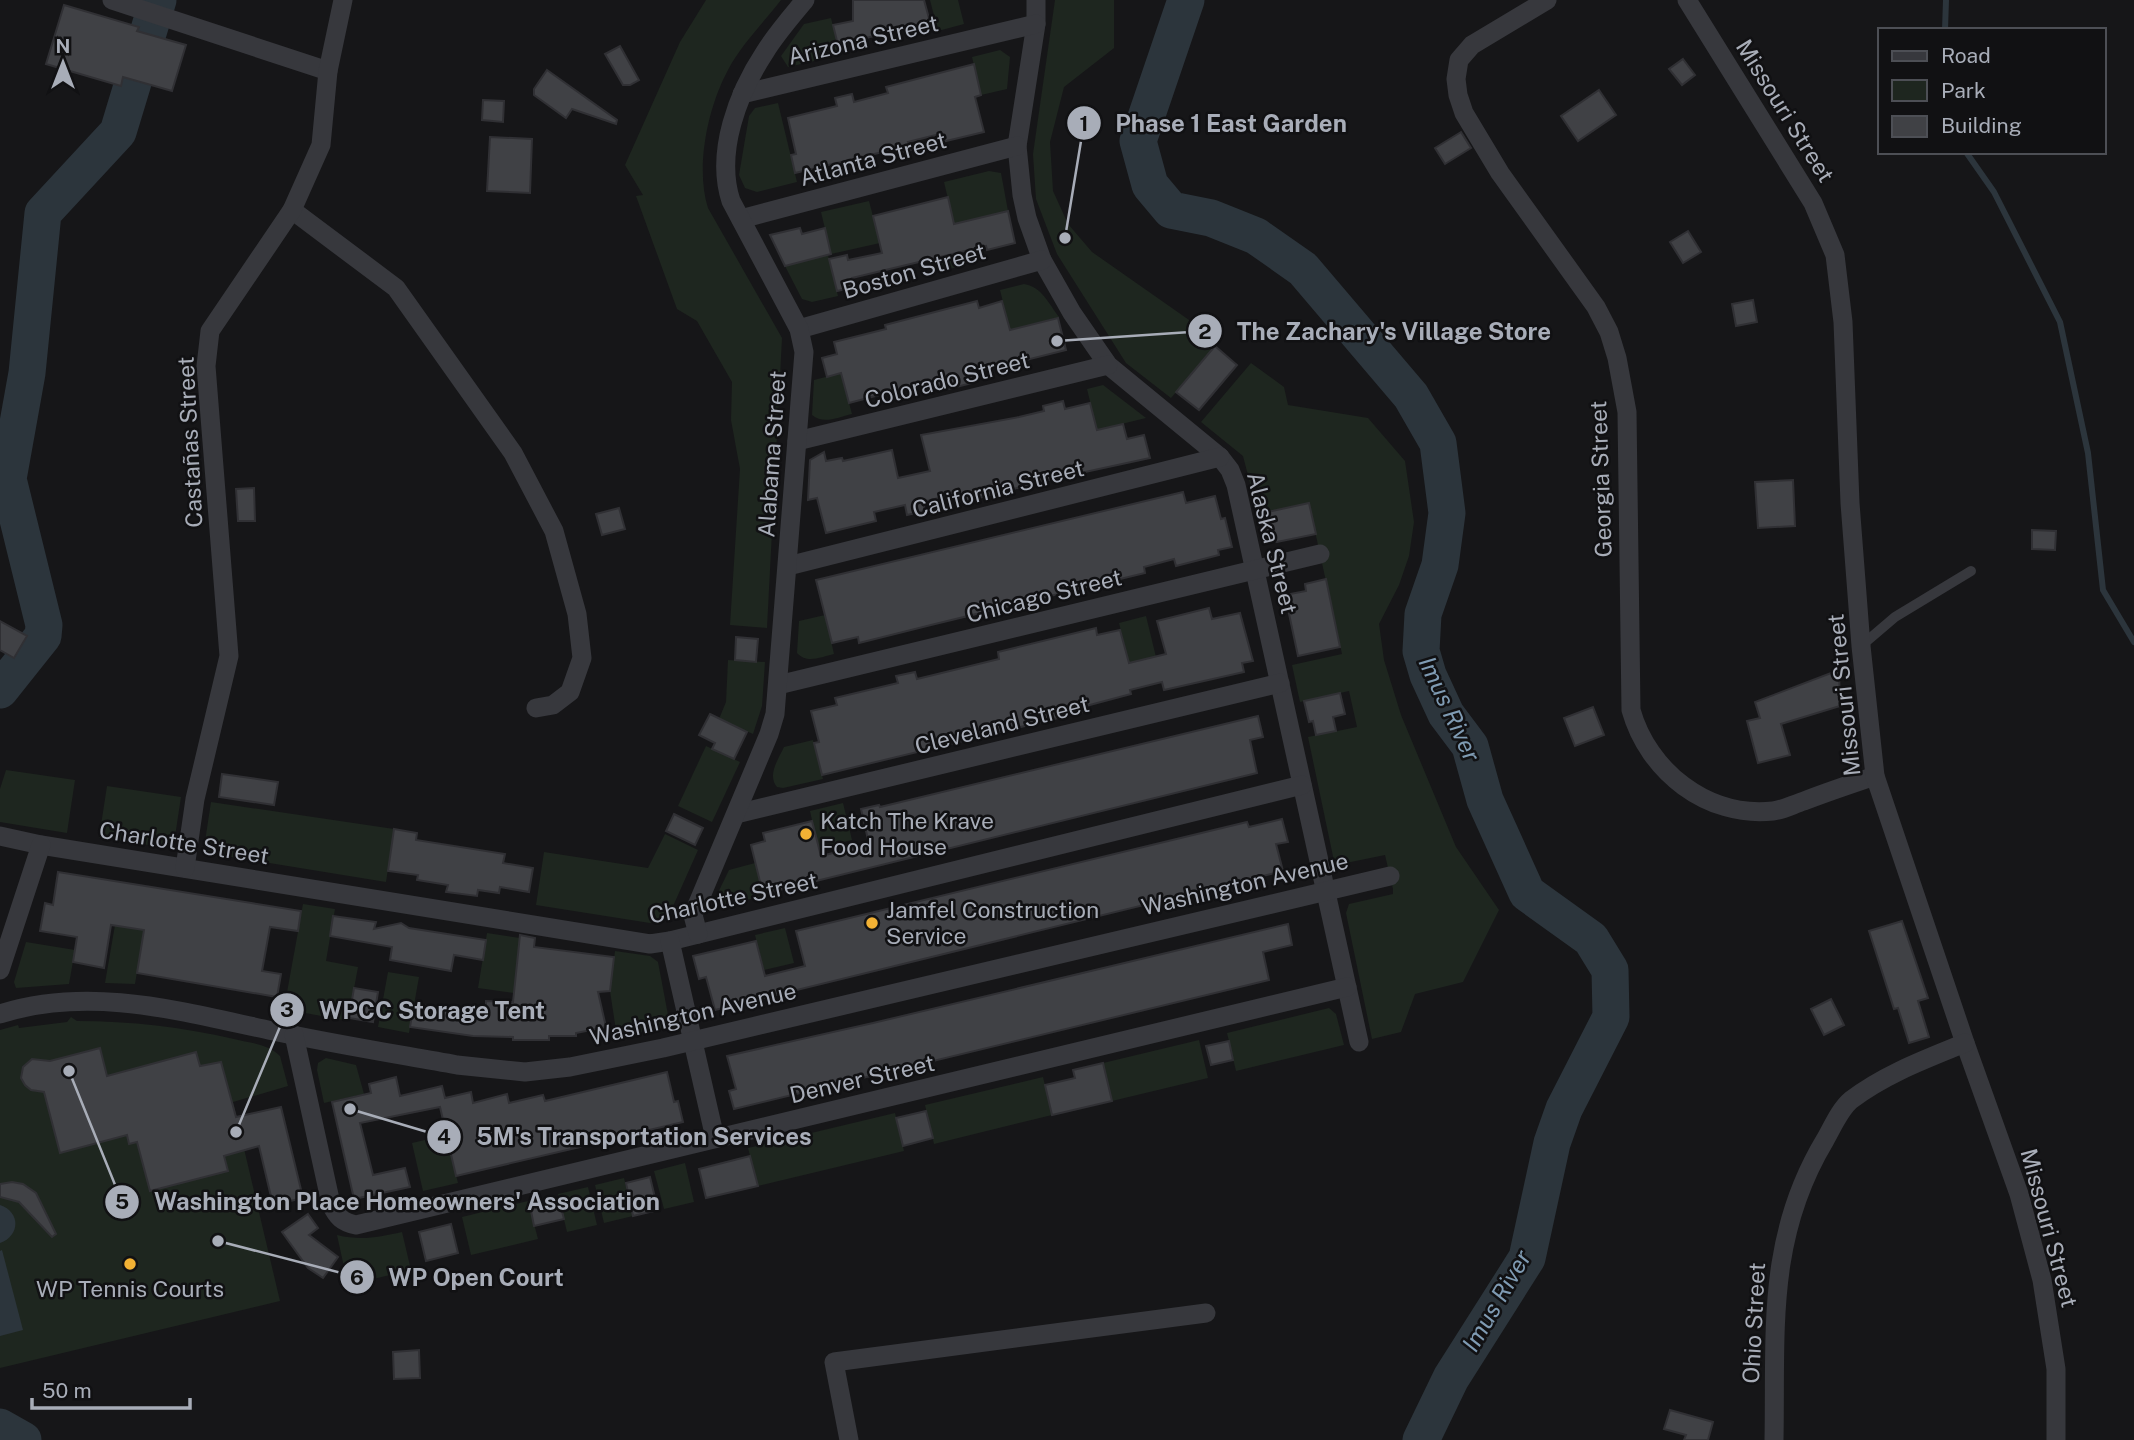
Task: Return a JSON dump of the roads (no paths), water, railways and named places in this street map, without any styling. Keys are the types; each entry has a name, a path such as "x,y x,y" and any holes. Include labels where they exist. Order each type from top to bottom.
{"street":[{"path":"111,0 328,71"},
{"name":"Castañas Street","path":"185,868 195,799 229,656 206,366 210,331 292,210 321,145 328,71 343,0"},
{"name":"Alabama Street","path":"698,934 693,915 775,714 804,352 799,329 731,201 725,177 727,146 734,114 764,52 805,0"},
{"name":"Alaska Street","path":"1036,0 1036,24 1017,146 1024,206 1042,260 1072,313 1108,365 1220,457 1230,470 1236,485 1359,1042"},
{"name":"Georgia Street","path":"1547,0 1472,45 1459,60 1456,79 1458,96 1500,173 1596,307 1609,332 1617,358 1626,412 1631,710 1636,730 1658,763 1678,783 1708,802 1737,811 1774,811 1875,776"},
{"name":"Missouri Street","path":"1687,0 1813,203 1835,255 1843,322 1850,503 1875,776 2019,1194 2042,1280 2056,1369 2056,1440"},
{"name":"Arizona Street","path":"742,94 1036,24"},
{"name":"Atlanta Street","path":"741,219 1017,146"},
{"path":"292,210 396,288 513,453 554,531 577,614 582,658 569,692 553,705 536,708"},
{"name":"Boston Street","path":"799,329 1042,260"},
{"name":"Colorado Street","path":"797,441 1108,365"},
{"name":"California Street","path":"788,566 1220,457"},
{"name":"Chicago Street","path":"778,685 1320,554"},
{"name":"Cleveland Street","path":"736,814 1280,683"},
{"name":"Charlotte Street","path":"0,836 41,845 650,944 1303,785"},
{"path":"0,970 41,845"},
{"name":"Washington Avenue","path":"0,1014 61,1002 119,1002 174,1009 294,1035 472,1068 524,1072 556,1070 1390,876"},
{"path":"670,941 715,1138"},
{"name":"Denver Street","path":"294,1035 331,1204 337,1216 356,1226 1347,987"},
{"name":"Ohio Street","path":"1774,1440 1777,1282 1783,1241 1794,1205 1819,1151 1849,1102 1905,1068 1965,1043"},
{"path":"849,1440 834,1362 1206,1313"}],"lane":[{"path":"1861,646 1895,617 1970,571"}],"waterway":[{"path":"0,690 43,636 44,625 8,479 27,373 43,213 118,132 158,0"},
{"name":"Imus River","path":"1186,0 1138,141 1150,185 1171,210 1211,218 1256,236 1303,269 1411,396 1438,443 1447,513 1440,565 1423,614 1421,651 1428,675 1446,714 1470,746 1485,800 1527,893 1591,939 1610,970 1611,1017 1564,1109 1552,1143 1527,1258 1451,1378 1421,1440"},
{"path":"1945,28 1946,0"},
{"path":"1967,154 1994,192 2060,322 2088,453 2103,590 2134,642"},
{"path":"0,1427 23,1440"}],"place":[{"name":"Phase 1 East Garden","path":"1065,238"},
{"name":"The Zachary's Village Store","path":"1057,341"},
{"name":"Katch The Krave Food House","path":"806,834"},
{"name":"Jamfel Construction Service","path":"872,923"},
{"name":"Washington Place Homeowners' Association","path":"69,1071"},
{"name":"5M's Transportation Services","path":"350,1109"},
{"name":"WPCC Storage Tent","path":"236,1132"},
{"name":"WP Open Court","path":"218,1241"},
{"name":"WP Tennis Courts","path":"130,1264"}]}
